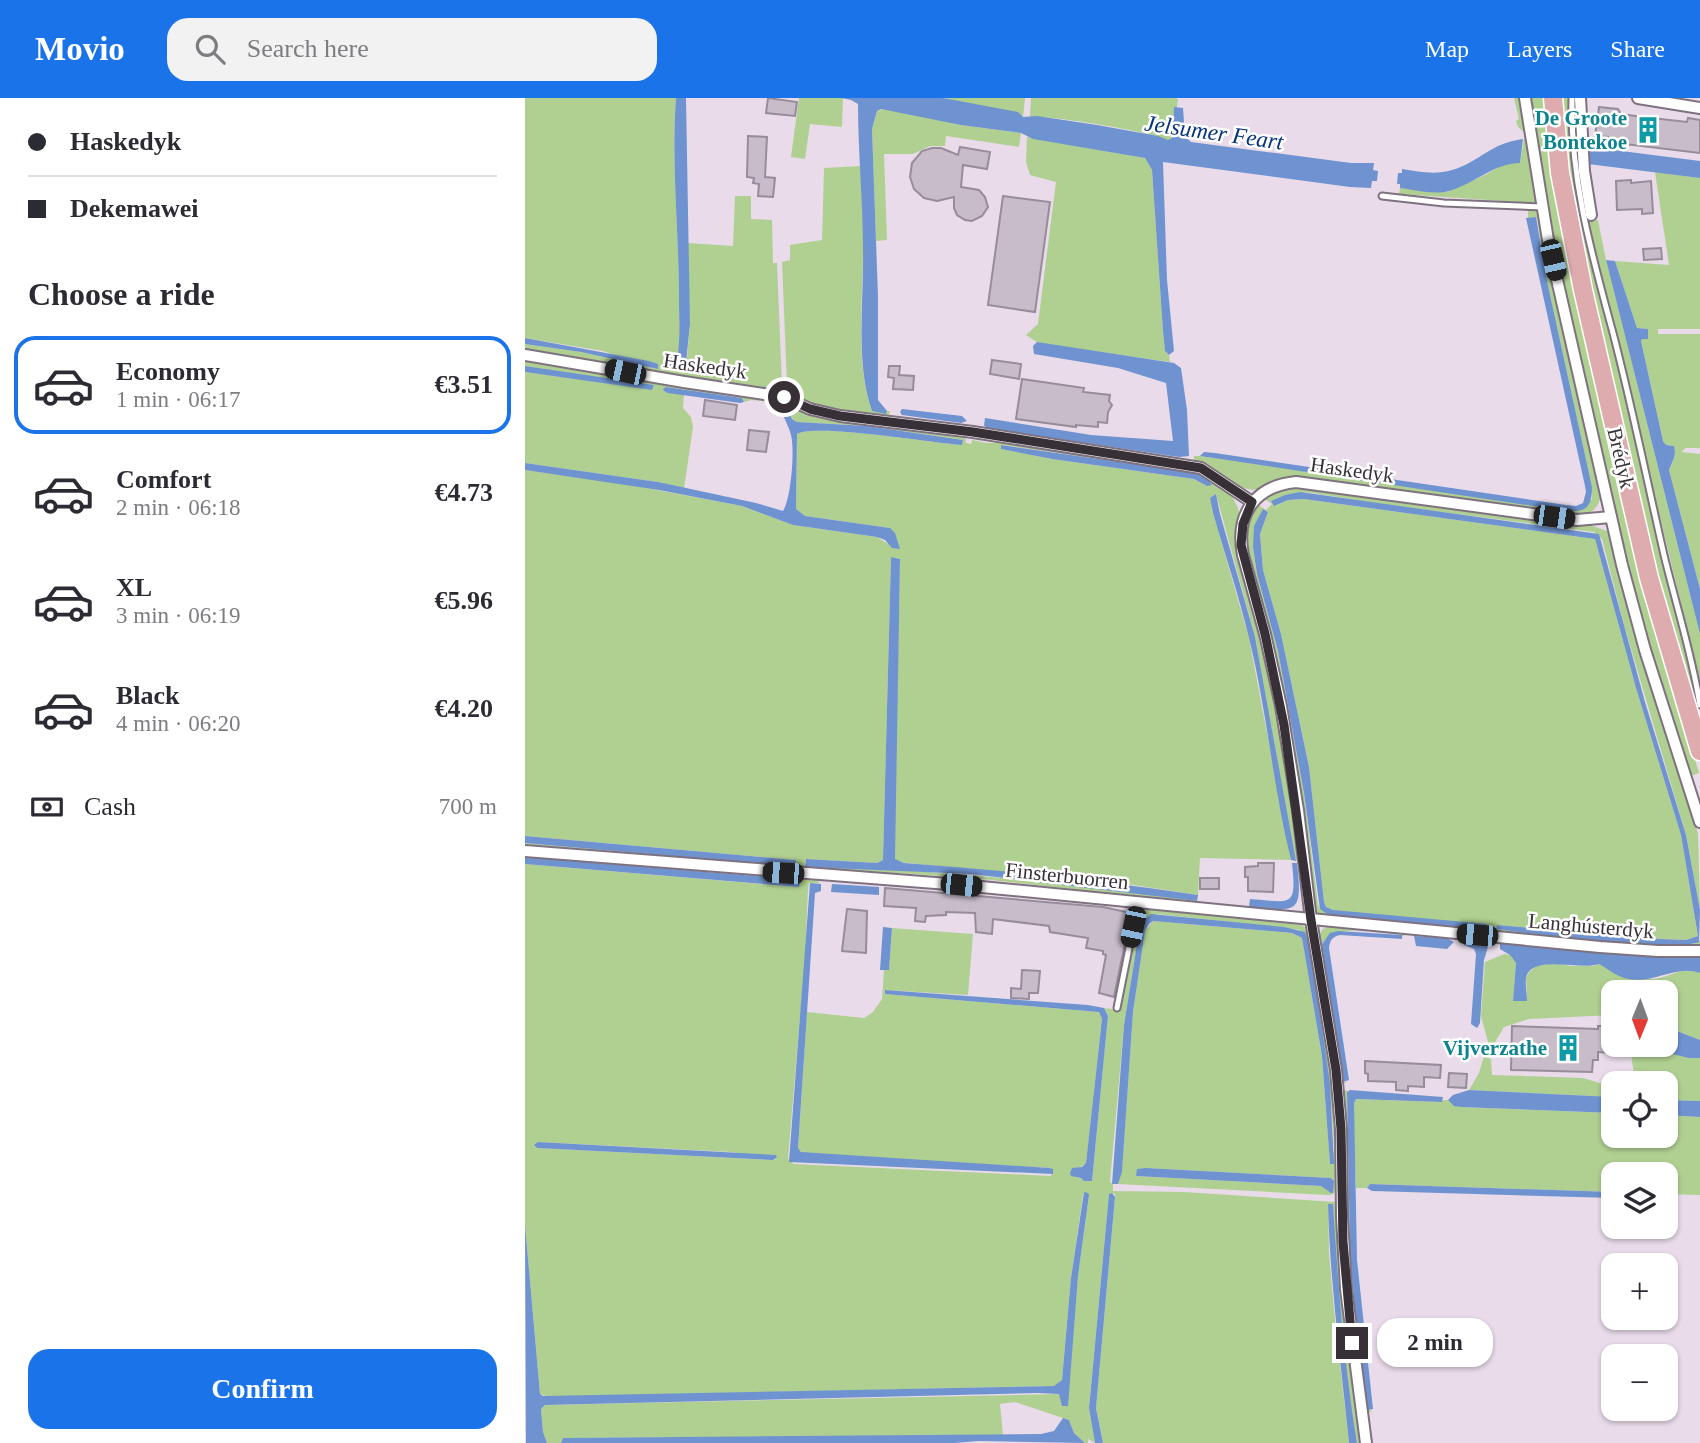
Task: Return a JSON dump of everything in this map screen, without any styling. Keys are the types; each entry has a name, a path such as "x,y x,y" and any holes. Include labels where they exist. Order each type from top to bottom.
{"main road":[{"name":"Brédyk","path":"1553,98 1562,185 1583,290 1649,578 1700,751"}],"street":[{"name":"Brédyk","path":"1525,98 1542,207 1611,517 1646,650 1700,822"},
{"path":"1580,98 1582,151 1591,215"},
{"path":"1638,98 1700,108"},
{"name":"Haskedyk","path":"525,355 784,397 810,409 840,416 973,432 1201,468 1252,502 1277,485 1296,482 1577,520 1611,517"},
{"path":"1252,502 1243,524 1241,545 1279,696 1337,1084 1346,1289 1366,1443"},
{"name":"Finsterbuorren","path":"525,851 961,885 1311,920"},
{"name":"Langhústerdyk","path":"1311,920 1658,951 1700,951"}],"lane":[{"name":"Brédyk","path":"1572,98 1579,192 1588,241 1617,351 1667,567 1693,660 1700,705"},
{"path":"1382,197 1444,203 1542,207"},
{"path":"1117,1008 1138,903"}],"green space":[{"path":"525,98 676,98 675,173 680,332 676,364 671,365 686,369 690,324 687,243 733,246 735,196 751,196 751,219 772,220 773,263 777,263 782,385 779,390 525,351 525,344 581,352 658,369 603,351 525,338"},
{"path":"799,98 843,98 842,127 810,124 805,159 791,157"},
{"path":"943,98 1025,98 1023,117"},
{"path":"1031,98 1178,99 1177,107 1174,108 1172,138 1168,141 1101,125 1030,117"},
{"path":"1514,98 1521,98 1536,200 1534,203 1399,194 1400,188 1447,192 1505,163 1520,163 1525,133 1516,121 1519,119"},
{"path":"1530,98 1543,98 1568,256 1649,604 1699,773 1690,776 1640,616 1620,538 1553,241"},
{"path":"1563,98 1569,98 1572,159 1583,235 1689,661 1700,728 1664,611 1573,211 1563,127"},
{"path":"886,108 961,125 1021,133 1019,147 946,136 945,146 930,146 913,154 884,154 887,240 876,241 872,129 877,111"},
{"path":"1027,137 1145,158 1152,170 1163,331 1165,351 1170,362 1050,345 1037,342 1026,335 1038,324 1056,182 1030,175 1026,162"},
{"path":"861,166 863,374 872,411 890,411 888,418 819,409 792,397 787,385 782,262 790,260 790,245 822,240 824,168"},
{"path":"1655,172 1700,178 1700,329 1658,329 1658,334 1700,334 1700,448 1685,448 1682,452 1700,454 1700,589 1669,470 1675,449 1663,441 1641,341 1648,338 1648,329 1637,328 1615,261 1669,265"},
{"path":"1528,211 1536,211 1539,215 1601,494 1593,511 1575,516 1298,478 1253,490 1238,487 1209,467 1194,462 1194,456 1200,456 1573,511 1592,499 1592,487 1547,281 1537,219 1528,218"},
{"path":"1598,220 1700,634 1700,681 1588,222"},
{"path":"525,357 773,400 744,402 742,398 666,387 664,391 684,395 683,408 691,417 693,427 684,489 658,482 525,463 525,372 652,389 654,386 525,366"},
{"path":"786,405 965,435 966,443 971,444 972,440 986,443 1024,443 1207,474 1230,492 1238,508 1257,614 1278,707 1300,860 1296,861 1292,843 1255,637 1216,494 1210,498 1213,513 1249,638 1291,860 1200,858 1198,895 1127,884 897,862 894,850 900,559 891,557 883,860 877,863 806,859 805,867 1002,878 1197,901 1197,905 982,879 899,873 898,876 525,848 525,843 794,867 795,860 525,836 525,470 625,484 742,506 793,525 877,537 890,545 890,528 805,516 796,510 797,434 808,431 849,432 962,445 963,440 867,426 797,422 788,415","holes":["1002,445 1196,473 1207,486 1194,479 1052,459 1002,449"]},
{"path":"1295,485 1590,525 1607,531 1611,536 1698,834 1700,910 1686,835 1624,625 1602,539 1594,532 1312,493 1300,492 1275,506 1288,500 1304,499 1595,539 1636,688 1681,835 1698,936 1686,940 1497,925 1497,929 1641,944 1694,944 1700,940 1700,948 1682,949 1496,933 1496,927 1489,926 1488,932 1320,916 1316,913 1308,860 1245,547 1247,522 1257,504 1266,510 1272,504 1263,498","holes":["1266,510 1268,512 1260,534 1263,570 1281,634 1309,767 1324,902 1326,907 1333,910 1320,909 1318,904 1304,793 1278,651 1257,574 1253,547"]},
{"path":"525,854 814,878 820,883 809,883 808,890 788,1159 794,1164 1051,1176 1053,1169 1050,1168 804,1154 798,1149 807,1012 864,1018 873,1012 882,999 884,970 889,970 892,928 973,934 968,995 885,990 885,994 1099,1012 1102,1019 1086,1164 1078,1168 1075,1177 1092,1181 1108,1016 1104,1008 1120,1010 1139,913 1149,909 1302,925 1308,930 1334,1081 1339,1190 1327,1195 1118,1184 1122,1169 1133,1012 1145,931 1153,921 1292,933 1302,938 1300,930 1158,914 1142,922 1139,932 1124,1025 1110,1182 1113,1184 1113,1191 1184,1192 1336,1202 1363,1443 1357,1443 1348,1384 1338,1294 1333,1204 1328,1204 1329,1253 1349,1443 1103,1443 1096,1408 1115,1197 1115,1194 1111,1193 1089,1408 1095,1443 1088,1439 1088,1443 1085,1443 1074,1433 1069,1420 1015,1402 1000,1404 1003,1435 563,1438 561,1443 547,1443 541,1409 545,1405 1068,1392 1078,1276 1089,1195 1084,1192 1083,1195 1071,1278 1062,1380 1055,1386 549,1397 540,1394 525,1225 525,864 798,887 800,883 779,878 525,857","holes":["1302,938 1323,1039 1330,1094 1334,1150 1330,1164 1322,1056","538,1142 732,1152 776,1159 537,1148 535,1147","1146,1168 1331,1178 1333,1179 1327,1188 1136,1176"]},
{"path":"1330,926 1402,931 1405,935 1402,937 1370,931 1346,931 1327,937 1322,944 1343,1081 1347,1083 1341,1083 1319,936 1323,929"},
{"path":"1504,954 1510,955 1516,963 1513,1001 1527,1001 1526,978 1529,972 1536,966 1555,963 1571,966 1599,964 1649,979 1685,971 1700,973 1700,1040 1678,1031 1678,980 1601,980 1601,1016 1529,1019 1504,1027 1494,1044 1488,1042 1481,1016 1485,962"},
{"path":"1678,1054 1689,1058 1700,1058 1700,1101 1678,1100 1678,1071 1634,1071 1632,1057 1678,1057"},
{"path":"1484,1056 1491,1059 1492,1075 1583,1078 1601,1083 1601,1096 1469,1090 1479,1073"},
{"path":"1347,1090 1350,1253 1357,1333 1368,1409 1372,1412 1366,1412 1350,1291 1341,1092"},
{"path":"1355,1099 1448,1100 1461,1107 1601,1113 1601,1148 1678,1148 1678,1116 1700,1117 1700,1195 1678,1194 1678,1162 1601,1162 1601,1192 1370,1184 1367,1188 1356,1188 1353,1108"}],"water":[{"path":"676,98 686,98 690,324 685,372 669,370 668,364 676,364 679,340 674,148"},
{"path":"841,98 943,98 1018,112 1023,117 1037,116 1097,125 1168,140 1172,138 1174,107 1183,108 1185,136 1191,142 1351,163 1374,163 1373,170 1378,171 1377,181 1372,181 1371,188 1350,187 1163,162 1167,280 1174,351 1169,355 1165,351 1163,331 1152,170 1145,158 881,109 877,111 872,129 878,297 878,400 887,411 886,414 872,411 864,373 861,331 863,232 858,104"},
{"path":"1523,139 1520,163 1501,166 1458,188 1431,192 1400,188 1400,184 1397,184 1398,173 1402,173 1402,169 1427,173 1446,172 1462,167 1502,144"},
{"path":"1590,147 1700,161 1700,178 1588,164"},
{"path":"1536,217 1547,281 1592,487 1592,495 1585,509 1560,510 1200,456 1204,452 1215,453 1566,505 1576,506 1583,503 1585,486 1526,218"},
{"path":"1606,260 1615,261 1637,328 1648,329 1648,339 1641,341 1663,441 1666,445 1674,446 1675,450 1669,470 1700,589 1700,634"},
{"path":"525,338 649,361 658,364 658,369 581,352 525,344"},
{"path":"1037,342 1174,363 1181,368 1187,410 1189,456 1179,457 984,426 985,418 1091,435 1173,441 1166,383 1118,368 1034,354 1033,346"},
{"path":"525,366 654,385 652,390 525,372"},
{"path":"666,387 742,398 744,402 668,393 663,389"},
{"path":"786,408 797,422 867,426 963,440 962,445 849,432 808,431 797,434 796,509 805,516 890,528 895,533 900,549 892,548 885,540 877,537 793,525 742,506 659,490 525,470 525,463 658,482 783,511 790,486 792,462 791,435 781,410"},
{"path":"902,409 962,416 967,421 961,423 902,415"},
{"path":"1001,445 1197,473 1205,476 1212,485 1207,486 1194,479 1052,459 1001,449"},
{"path":"1300,492 1599,534 1645,702 1686,835 1700,910 1699,942 1686,945 1634,944 1497,929 1497,925 1686,940 1698,936 1681,835 1636,688 1595,539 1304,499 1288,500 1274,506 1271,501"},
{"path":"1216,494 1255,637 1296,861 1291,860 1285,832 1249,638 1213,513 1210,498"},
{"path":"1263,509 1268,512 1260,534 1263,570 1281,634 1309,767 1326,907 1333,910 1487,924 1486,929 1330,916 1320,909 1304,793 1278,651 1257,574 1253,547 1254,526"},
{"path":"891,557 900,559 895,859 904,863 1051,876 1198,895 1197,901 971,874 805,867 806,859 877,863 883,860"},
{"path":"525,836 796,860 795,867 525,843"},
{"path":"525,857 800,882 799,887 525,864"},
{"path":"1292,863 1297,863 1299,880 1299,893 1293,906 1287,909 1249,907 1250,899 1283,901 1292,895"},
{"path":"810,883 821,884 821,891 815,893 798,1148 801,1152 1050,1168 1053,1169 1053,1174 789,1162"},
{"path":"832,884 879,887 879,895 831,892"},
{"path":"1151,914 1284,927 1305,932 1310,945 1330,1084 1334,1164 1330,1164 1322,1056 1302,938 1292,933 1153,921 1145,931 1133,1012 1122,1172 1118,1184 1112,1184 1124,1025 1139,932 1142,922"},
{"path":"883,927 892,928 889,970 880,970"},
{"path":"1338,931 1402,935 1402,939 1340,935 1330,943 1349,1080 1343,1082 1322,944 1330,933"},
{"path":"1414,936 1447,938 1454,942 1447,949 1416,946"},
{"path":"1465,940 1485,942 1488,947 1484,960 1480,1023 1477,1028 1471,1024 1476,954 1474,949 1464,945"},
{"path":"1500,944 1700,957 1700,973 1682,971 1638,980 1620,977 1599,964 1547,964 1537,966 1526,978 1527,1001 1513,1001 1516,963 1500,949"},
{"path":"885,990 1104,1008 1108,1016 1092,1181 1084,1181 1071,1176 1070,1173 1072,1168 1082,1167 1086,1163 1102,1019 1099,1012 885,994"},
{"path":"1678,1031 1700,1040 1700,1058 1678,1055"},
{"path":"1350,1090 1443,1097 1442,1102 1356,1099 1354,1103 1357,1260 1373,1409 1368,1410 1357,1333 1350,1253 1347,1092"},
{"path":"1469,1090 1601,1096 1601,1113 1461,1107 1454,1106 1448,1100 1453,1095"},
{"path":"1678,1100 1700,1101 1700,1117 1678,1116"},
{"path":"538,1142 777,1157 773,1160 537,1148 534,1145"},
{"path":"1137,1169 1331,1178 1334,1181 1333,1193 1321,1186 1136,1176"},
{"path":"1370,1184 1601,1192 1601,1198 1372,1191 1367,1188"},
{"path":"1084,1192 1089,1195 1078,1276 1068,1406 1062,1406 1059,1394 1038,1393 545,1405 541,1409 547,1443 526,1443 525,1225 540,1394 543,1396 1054,1386 1062,1380 1071,1278"},
{"path":"1112,1193 1115,1197 1096,1408 1103,1443 1095,1443 1089,1408 1109,1194"},
{"path":"1328,1204 1333,1204 1342,1324 1357,1443 1349,1443 1333,1294"},
{"path":"1063,1418 1069,1420 1074,1433 1085,1443 561,1443 563,1438 1041,1434 1054,1431"}],"building":[{"path":"768,98 797,102 795,116 766,113"},
{"name":"De Groote Bontekoe","path":"1599,107 1618,109 1621,114 1643,117 1687,122 1688,118 1700,120 1700,153 1607,142 1608,137 1595,136"},
{"path":"748,136 767,137 765,177 775,178 773,197 758,196 759,184 753,183 754,178 747,177"},
{"path":"960,147 990,152 987,169 963,165 961,187 979,190 988,207 982,216 972,221 957,215 954,197 937,201 924,198 914,189 910,177 912,163 922,151 941,148 958,155"},
{"path":"1631,180 1631,183 1651,181 1653,213 1642,214 1642,209 1617,210 1616,181"},
{"path":"1003,196 1050,202 1035,312 988,305"},
{"path":"1661,248 1662,259 1644,260 1643,249"},
{"path":"992,360 1021,364 1019,379 990,374"},
{"path":"889,366 900,366 899,375 914,376 913,390 893,389 894,378 888,377"},
{"path":"1022,379 1084,388 1083,392 1110,395 1109,401 1112,405 1107,423 1098,422 1098,427 1076,427 1016,419"},
{"path":"705,400 737,405 735,420 703,416"},
{"path":"749,430 769,432 766,452 747,450"},
{"path":"1258,863 1274,863 1273,892 1248,891 1245,867 1258,866"},
{"path":"1200,878 1219,878 1219,889 1200,889"},
{"path":"885,888 1103,907 1131,913 1114,997 1099,993 1106,955 1103,951 1086,948 1088,938 1050,932 1049,926 993,919 992,934 976,932 975,913 946,912 946,915 926,916 925,922 915,921 916,908 884,906"},
{"path":"847,909 867,911 866,953 842,951"},
{"path":"1022,970 1040,971 1038,993 1029,993 1029,999 1011,998 1011,988 1021,989"},
{"name":"Vijverzathe","path":"1512,1026 1598,1029 1598,1026 1601,1026 1601,1052 1598,1052 1598,1060 1593,1060 1592,1072 1511,1070"},
{"path":"1365,1061 1441,1065 1440,1078 1424,1077 1424,1087 1408,1086 1408,1091 1396,1090 1396,1082 1368,1081"},
{"path":"1449,1073 1467,1074 1466,1088 1448,1087"}],"place":[{"name":"De Groote Bontekoe","path":"1648,130"},
{"name":"Vijverzathe","path":"1568,1048"}],"route":[{"path":"784,397 810,409 840,416 973,432 1201,468 1210,471 1252,502 1246,511 1241,545 1275,675 1298,810 1311,920 1336,1070 1341,1129 1343,1242 1352,1343"}],"water label":[{"name":"Jelsumer Feart","path":"1214,132"}]}
